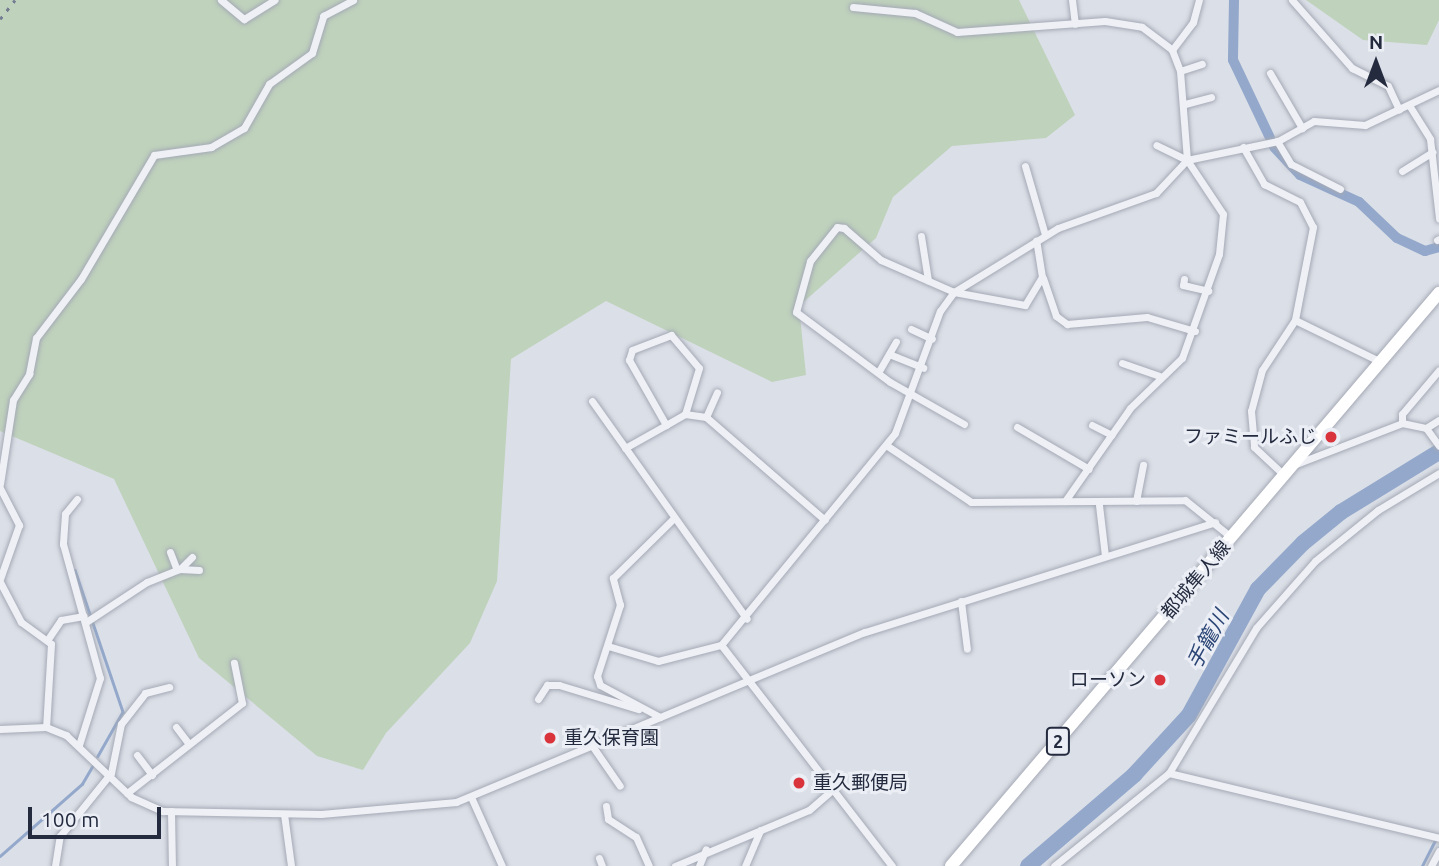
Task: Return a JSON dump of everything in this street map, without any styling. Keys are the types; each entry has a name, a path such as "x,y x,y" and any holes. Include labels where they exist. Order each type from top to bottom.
{"main road":[{"name":"都城隼人線","path":"951,866 1439,293"}],"street":[{"path":"222,0 244,19 274,0"},
{"path":"48,639 21,622 0,580 19,524 0,486 13,400 29,374 36,338 81,279 154,155 211,146 244,128 269,84 312,53 323,16 353,0"},
{"path":"1072,0 1075,24"},
{"path":"1172,50 1193,22 1199,0"},
{"path":"1292,0 1352,68 1388,86 1399,110"},
{"path":"853,7 898,8 957,32 1129,22 1172,50 1180,71 1185,104 1187,160 1225,219 1208,291 1195,331 1180,360 1159,376 1112,435 1065,502"},
{"path":"1180,71 1202,64"},
{"path":"1270,73 1302,128"},
{"path":"608,646 658,661 721,645 747,619 886,445 914,393 932,339 954,292 1045,235 1136,204 1187,160 1277,141 1318,121 1361,125 1439,90"},
{"path":"1185,104 1211,97"},
{"path":"1409,105 1433,152 1439,218"},
{"path":"1277,141 1292,164 1340,189"},
{"path":"1156,145 1187,160"},
{"path":"1243,147 1264,184 1300,202 1312,221 1295,320 1261,373 1250,420 1255,449 1285,476"},
{"path":"1402,171 1433,152"},
{"path":"1025,166 1045,235"},
{"path":"964,424 878,371 796,312 818,247 837,227 844,228 881,260 954,292 1025,305 1042,277"},
{"path":"920,236 929,280"},
{"path":"1036,240 1042,277 1056,316 1067,324 1147,317 1195,331"},
{"path":"1184,279 1183,285 1208,291"},
{"path":"1295,320 1381,362"},
{"path":"911,329 932,339"},
{"path":"666,425 629,360 632,350 663,334 699,368 685,414"},
{"path":"878,371 896,342"},
{"path":"890,354 923,368"},
{"path":"1122,363 1159,376"},
{"path":"1402,423 1402,414 1439,370"},
{"path":"706,417 717,392"},
{"path":"592,401 672,520 747,619"},
{"path":"625,448 685,414 706,417 825,520"},
{"path":"1426,428 1439,420"},
{"path":"1296,464 1402,423 1426,428 1439,446"},
{"path":"1091,425 1112,435"},
{"path":"1017,427 1089,469"},
{"path":"886,445 971,502 1026,497 1100,505 1185,500 1231,537"},
{"path":"1136,501 1143,466"},
{"path":"1054,866 1168,773 1282,595 1359,523 1439,473"},
{"path":"77,499 65,514 63,544 89,619 100,678 79,745"},
{"path":"1100,505 1105,556"},
{"path":"649,713 600,685 597,669 608,646 620,605 613,578 672,520"},
{"path":"0,729 46,727 79,745 111,773 127,793 149,808 284,814 367,812 471,797 593,747 744,678 961,601 1215,522"},
{"path":"170,552 179,570"},
{"path":"46,727 48,639 61,620 89,619 179,570 192,558"},
{"path":"179,570 199,570"},
{"path":"961,601 967,649"},
{"path":"721,645 806,763 834,788 891,866"},
{"path":"127,793 188,743 242,704 234,663"},
{"path":"538,699 547,685 559,685 660,717"},
{"path":"55,866 60,836 111,773 121,724 145,693 169,687"},
{"path":"176,727 188,743"},
{"path":"593,747 620,786"},
{"path":"137,755 152,775"},
{"path":"1168,773 1439,838"},
{"path":"675,866 706,849 809,810 834,788"},
{"path":"471,797 502,866"},
{"path":"606,806 608,819 636,837 649,866"},
{"path":"171,811 172,866"},
{"path":"284,814 291,866"},
{"path":"745,866 760,830"},
{"path":"699,866 706,849"},
{"path":"1431,866 1439,851"}],"green space":[{"path":"0,0 1019,0 1075,115 1046,138 952,146 893,197 876,238 799,306 806,375 772,382 606,301 511,359 497,581 470,643 386,733 363,770 317,756 199,658 114,479 0,431"},
{"path":"1306,0 1439,0 1439,20 1427,45 1363,40"}],"waterway":[{"path":"1234,0 1233,60 1270,138"},
{"path":"1274,147 1300,175 1359,202 1397,238 1425,251 1439,247"},
{"name":"手籠川","path":"1028,866 1134,775 1189,715 1258,589 1303,543 1341,512 1439,452"},
{"path":"75,570 123,712 98,756"},
{"path":"0,856 82,784 93,765"},
{"path":"1422,866 1435,841"}],"railway":[{"path":"0,19 15,0"}],"place":[{"name":"ファミールふじ","path":"1331,437"},
{"name":"ローソン","path":"1160,680"},
{"name":"重久保育園","path":"550,738"},
{"name":"重久郵便局","path":"799,783"}]}
